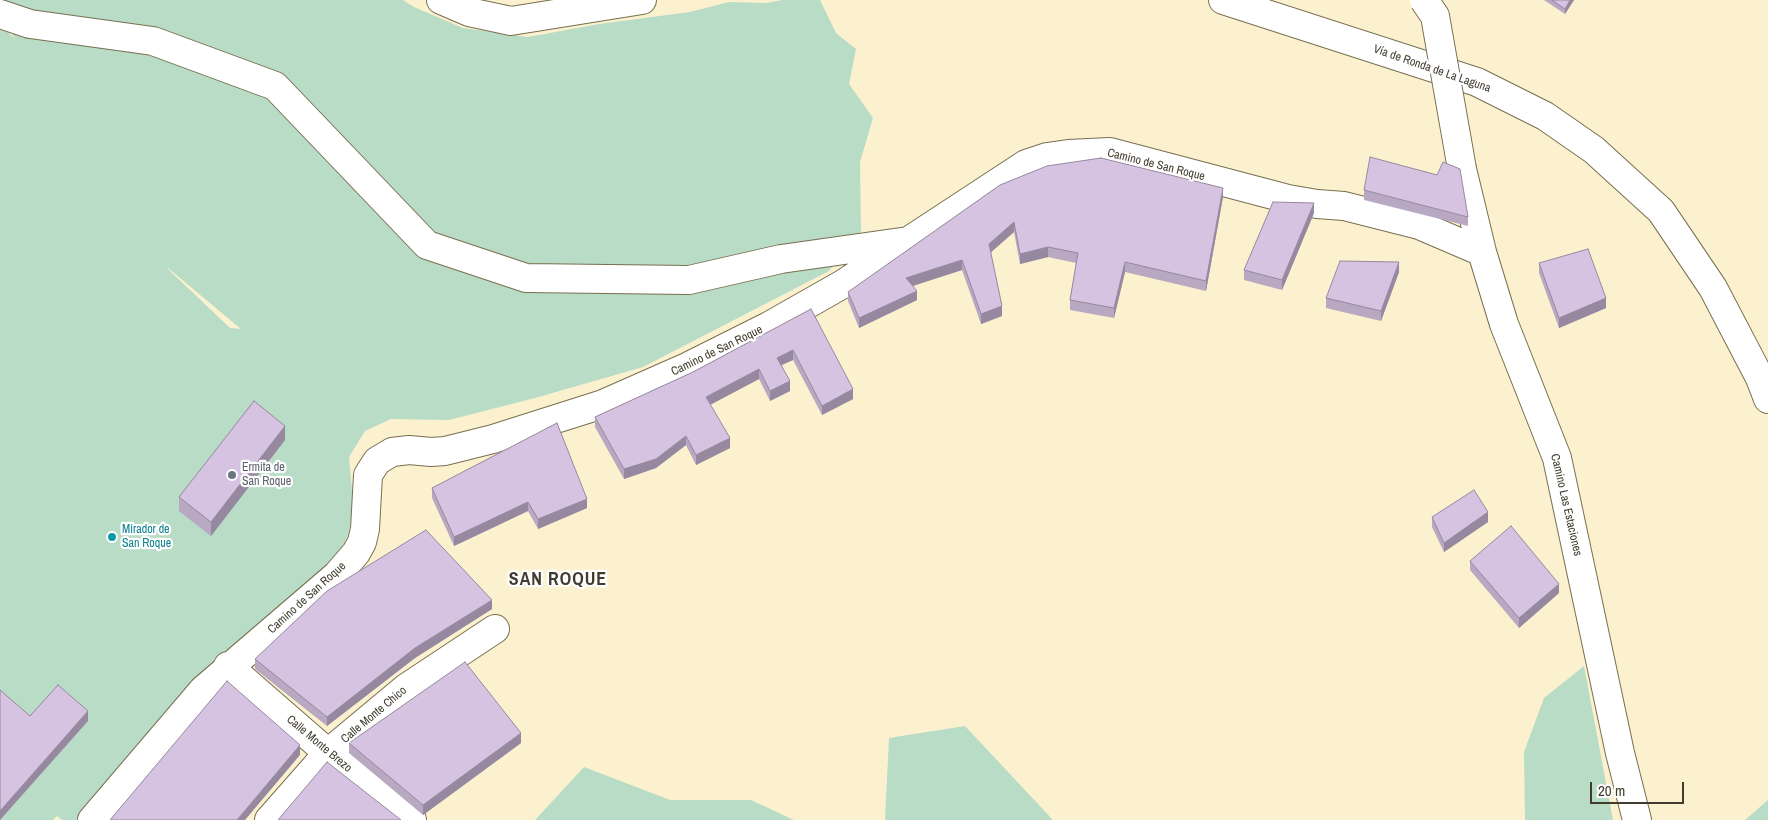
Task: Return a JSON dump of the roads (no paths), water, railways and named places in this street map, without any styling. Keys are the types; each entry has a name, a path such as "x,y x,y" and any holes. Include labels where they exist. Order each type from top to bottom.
{"street":[{"path":"441,0 469,12 511,21 642,0"},
{"name":"Vía de Ronda de La Laguna","path":"1224,0 1477,82 1545,116 1594,150 1661,211 1713,288 1760,378 1768,399"},
{"name":"Camino Las Estaciones","path":"1424,0 1435,16 1462,169 1482,252 1504,324 1557,458 1620,753 1637,820"},
{"path":"0,14 30,24 153,41 275,86 427,245 526,278 689,280 781,259 910,241"},
{"name":"Camino de San Roque","path":"92,820 203,690 228,666 337,575 356,553 362,542 365,529 368,475 377,461 392,452 409,450 445,451 493,439 603,404 687,367 769,326 843,284 1026,164 1047,157 1068,154 1110,152 1288,199 1344,206 1419,225 1482,252"},
{"name":"Calle Monte Chico","path":"269,820 328,753 406,688 496,629"},
{"name":"Calle Monte Brezo","path":"228,666 328,753 412,820"}],"place":[{"name":"Ermita de San Roque","path":"232,475"},
{"name":"Mirador de San Roque","path":"112,537"}],"district":[{"name":"SAN ROQUE","path":"558,580"}]}
